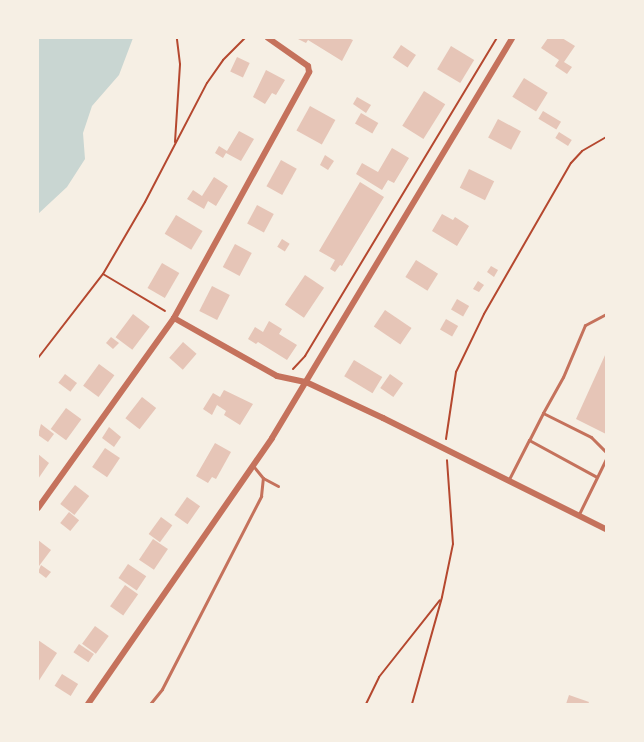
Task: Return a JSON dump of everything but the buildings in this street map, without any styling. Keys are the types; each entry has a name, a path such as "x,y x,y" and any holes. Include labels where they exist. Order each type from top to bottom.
{"street":[{"path":"38,508 174,318 309,72 308,66 268,38"},
{"path":"88,705 252,466 306,382 512,38"},
{"path":"174,318 275,375 306,382 606,529"}],"lane":[{"path":"508,481 563,376 585,325 606,314"},
{"path":"543,413 591,437 606,452"},
{"path":"529,440 597,477"},
{"path":"578,515 606,459"},
{"path":"252,466 263,478 278,486"},
{"path":"150,705 162,689 249,521 261,496 263,478"}],"path":[{"path":"175,144 180,63 177,38"},
{"path":"38,358 103,274 207,83 223,60 245,38"},
{"path":"275,375 279,370 293,369 300,365 497,38"},
{"path":"412,705 442,597 453,544 451,496 445,449 456,372 484,314 571,163 588,147 606,137"},
{"path":"103,274 174,318"},
{"path":"366,705 379,677 442,597"}],"shaded area":[{"path":"38,38 133,38 119,75 92,106 83,133 85,159 67,187 38,214"}]}
